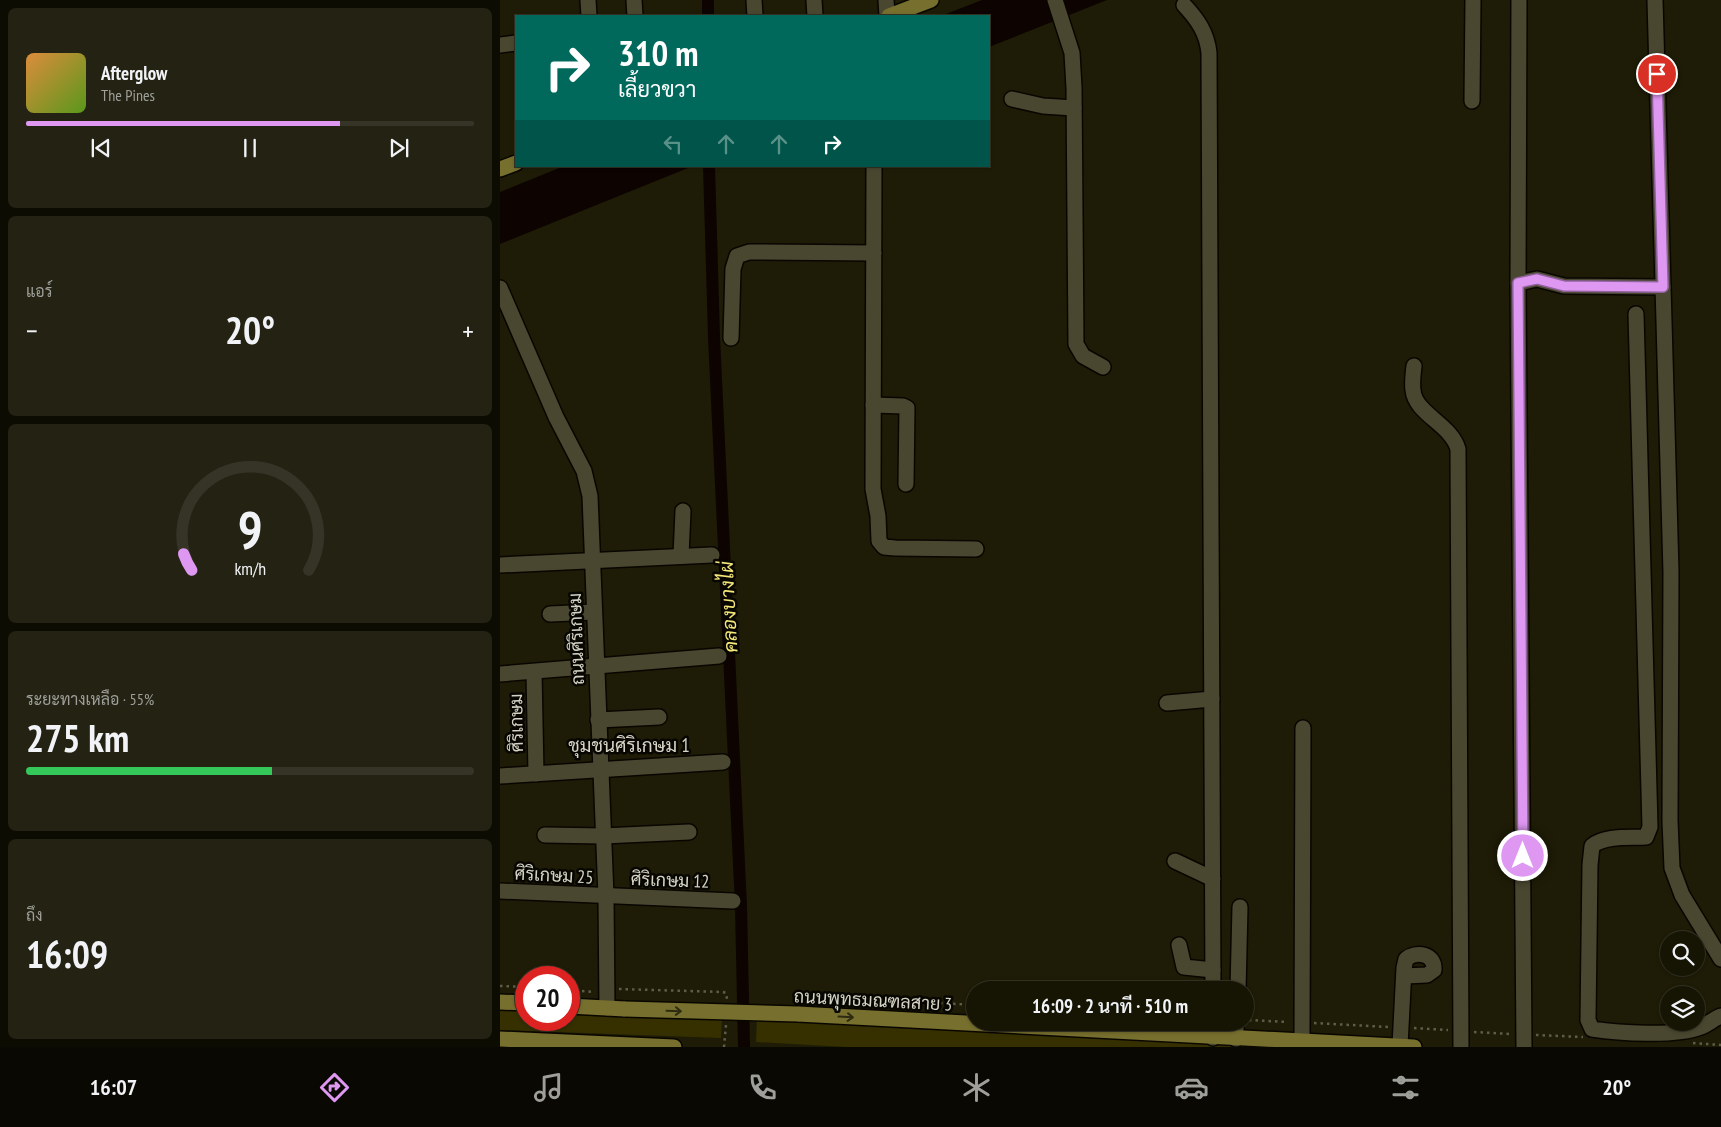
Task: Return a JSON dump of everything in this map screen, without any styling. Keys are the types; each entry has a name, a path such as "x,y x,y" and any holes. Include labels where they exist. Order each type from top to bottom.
{"main road":[{"path":"891,15 931,0"},
{"path":"500,169 515,163"},
{"path":"500,1002 515,1003"},
{"name":"ถนนพุทธมณฑลสาย 3","path":"580,1007 626,1009 795,1008 966,1017"},
{"name":"ถนนพุทธมณฑลสาย 3","path":"1216,1031 1236,1039 1414,1047"},
{"path":"500,1039 612,1046 674,1047"}],"street":[{"path":"588,0 589,15"},
{"path":"634,0 635,15"},
{"path":"754,0 755,15"},
{"path":"814,0 815,15"},
{"path":"886,0 888,15"},
{"path":"1055,0 1072,53 1076,344 1084,356 1103,367"},
{"path":"1472,101 1473,0"},
{"path":"1519,0 1518,283 1524,1041"},
{"path":"1655,0 1671,572 1670,821 1672,868 1682,895 1721,959"},
{"path":"1184,5 1202,28 1208,40 1209,53 1213,981"},
{"path":"500,45 515,44"},
{"path":"1012,99 1043,106 1074,108"},
{"path":"874,167 873,489 880,545 895,548 976,549"},
{"path":"731,338 733,268 737,256 749,252 874,253"},
{"path":"1518,283 1537,279 1564,286 1663,287"},
{"name":"ถนนศิริเกษม","path":"500,288 556,418 588,483 606,896 607,1008"},
{"path":"1636,314 1650,827 1646,837 1609,839 1592,846 1590,864 1588,1020 1592,1029 1674,1033 1700,1028 1721,1016"},
{"path":"1414,366 1413,392 1416,401 1444,426 1456,441 1458,449 1461,1047"},
{"path":"873,405 904,406 907,408 906,484"},
{"path":"681,556 683,511"},
{"path":"500,565 712,554"},
{"path":"550,614 594,612"},
{"path":"500,674 719,656"},
{"name":"ศิริเกษม","path":"534,672 536,774"},
{"path":"1167,703 1212,699"},
{"path":"598,720 659,717"},
{"path":"1302,1042 1303,728"},
{"path":"500,776 723,762"},
{"path":"545,835 603,836 689,832"},
{"path":"1175,861 1213,879"},
{"name":"ศิริเกษม 25","path":"500,891 606,896"},
{"name":"ศิริเกษม 12","path":"606,896 733,901"},
{"path":"1238,981 1240,907"},
{"path":"1179,945 1184,967 1214,967 1239,964"},
{"path":"1400,1046 1404,976"},
{"path":"1236,1031 1236,1039"}],"path":[{"path":"500,986 515,987"},
{"path":"580,991 585,991"},
{"path":"795,1008 798,995 966,1004"},
{"path":"1254,1019 1460,1031 1524,1041 1583,1038"},
{"path":"1692,1043 1721,1045"}],"shaded area":[{"path":"982,0 1107,0 990,47 990,15 944,15"},
{"path":"562,167 691,167 500,244 500,192"},
{"path":"500,1010 515,1011 515,1031 500,1030"},
{"path":"580,1013 722,1019 721,1038 528,1031 580,1031"},
{"path":"757,1018 966,1029 966,1031 1290,1047 846,1047 756,1042"}],"waterway":[{"name":"คลองบางไผ่","path":"708,0 708,15"},
{"name":"คลองบางไผ่","path":"709,167 714,337 741,906 744,1047"}],"district":[{"name":"ชุมชนศิริเกษม 1","path":"629,745"}],"route":[{"path":"1523,856 1518,283 1537,279 1547,280 1564,286 1663,287 1657,74"}]}
